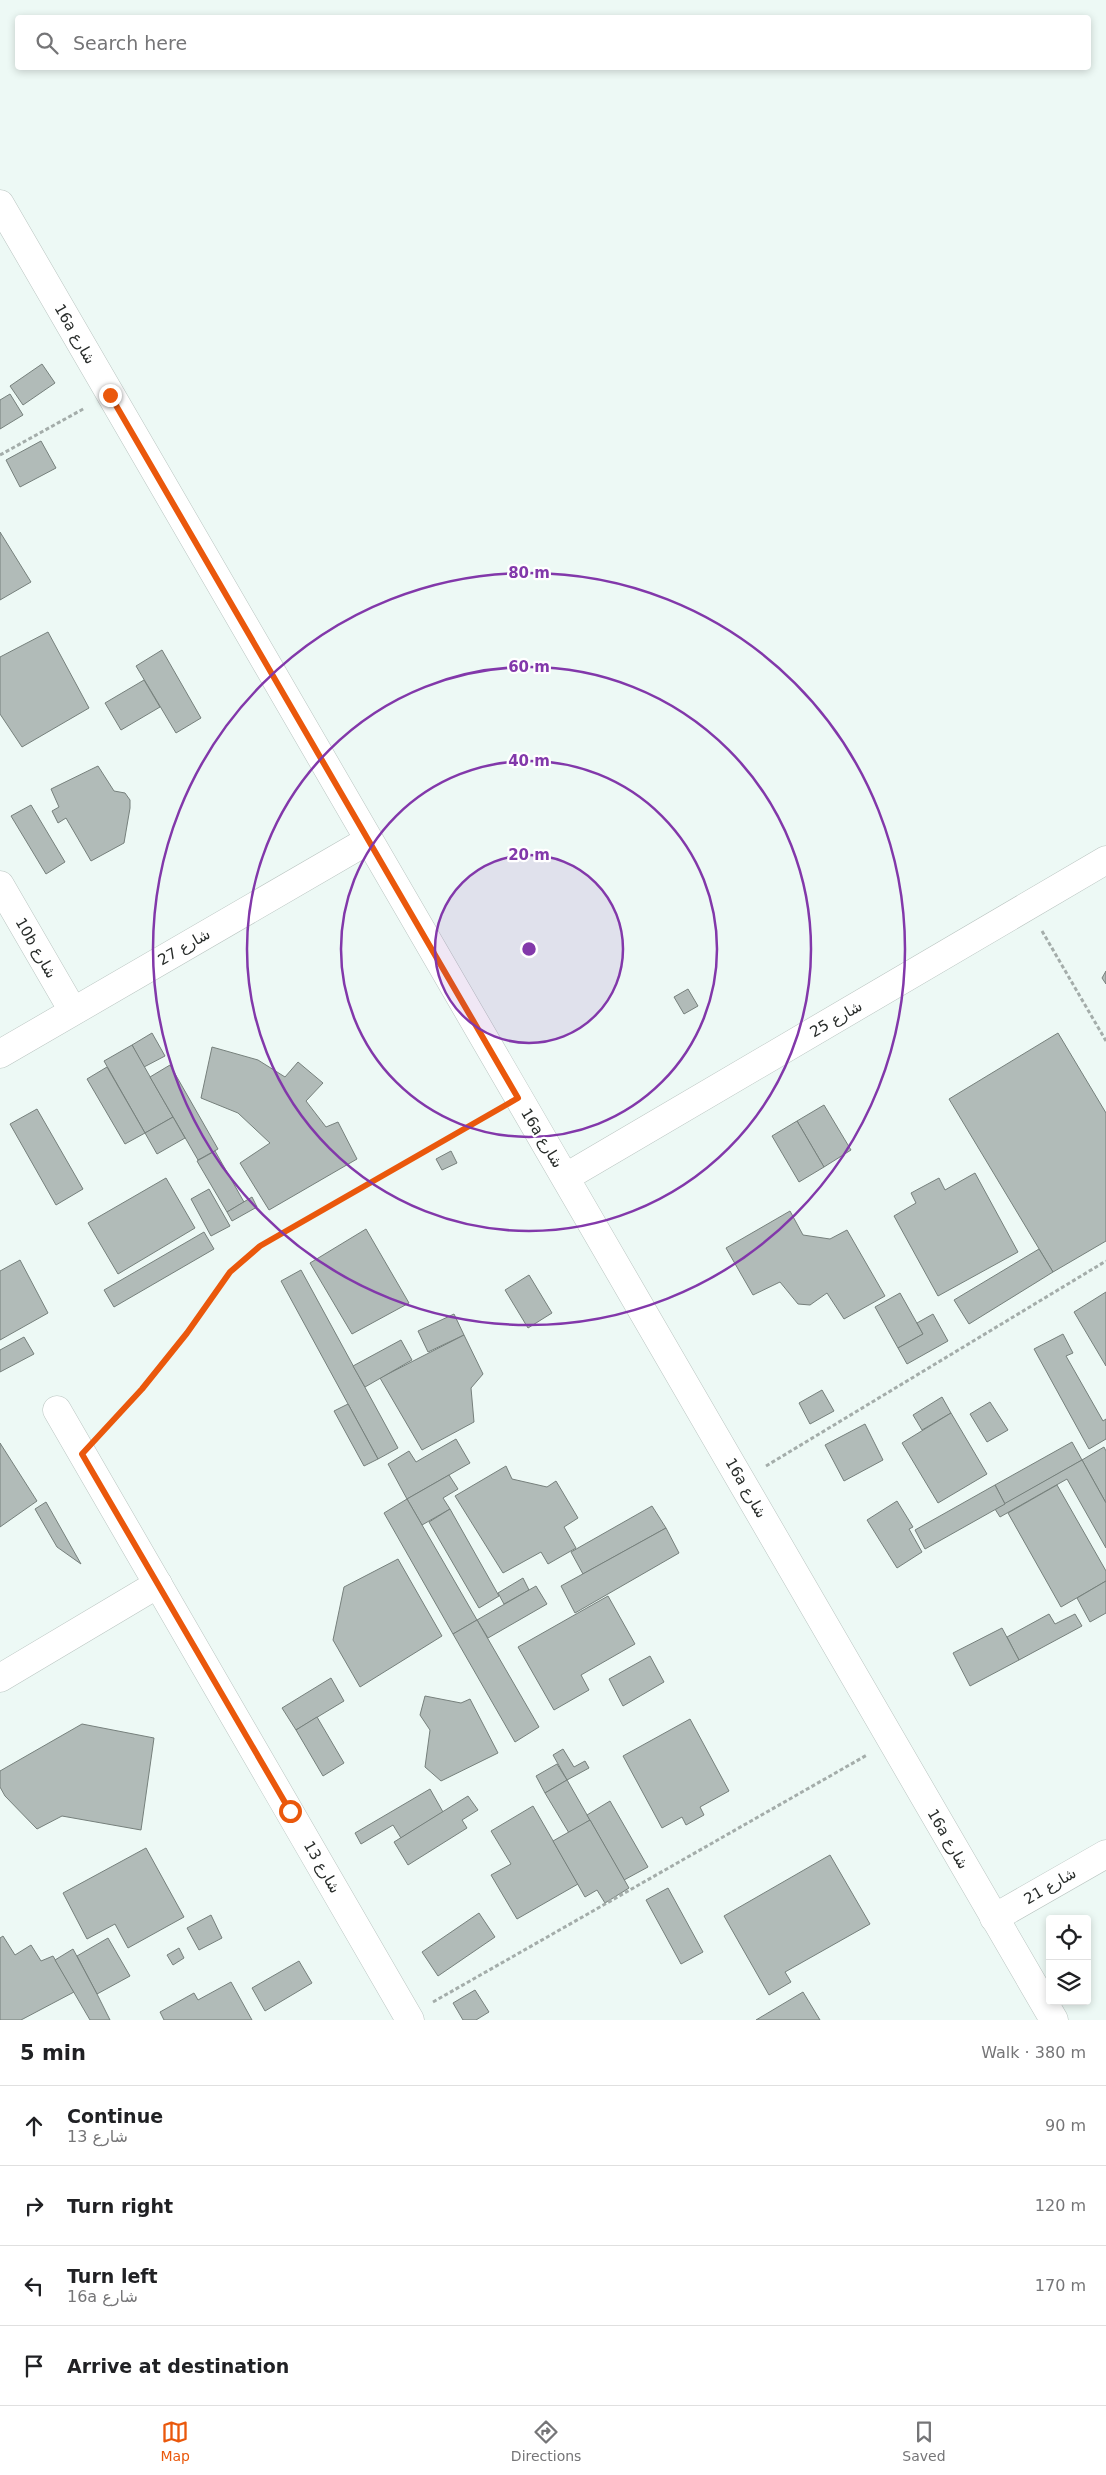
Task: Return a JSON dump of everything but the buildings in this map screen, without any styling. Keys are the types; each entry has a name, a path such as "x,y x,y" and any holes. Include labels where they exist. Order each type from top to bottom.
{"street":[{"name":"16a شارع","path":"0,204 367,841 566,1177 891,1742 1054,2020"},
{"name":"شارع 27","path":"0,1054 367,841"},
{"name":"شارع 25","path":"566,1177 1106,860"},
{"name":"10b شارع","path":"0,885 73,1011"},
{"name":"شارع 13","path":"57,1410 409,2018"},
{"path":"0,1678 158,1584"},
{"name":"شارع 21","path":"994,1918 1106,1854"}],"path":[{"path":"0,454 110,395"},
{"path":"1027,906 1106,1041"},
{"path":"82,1454 142,1389 187,1333 230,1272 260,1246 518,1098"},
{"path":"741,1480 1106,1261"},
{"path":"409,2018 891,1742"}],"route":[{"path":"110,395 367,841 518,1098 260,1246 230,1272 187,1333 142,1389 82,1454 290,1811"}]}
